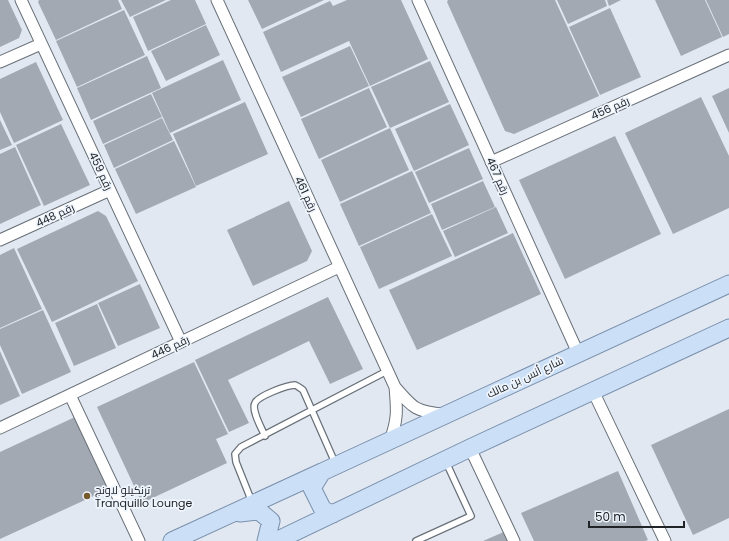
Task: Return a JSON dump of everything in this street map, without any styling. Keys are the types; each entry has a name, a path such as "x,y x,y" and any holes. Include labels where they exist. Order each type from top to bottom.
{"main road":[{"name":"شارع أنس بن مالك","path":"172,541 729,284"},
{"path":"276,541 470,448 729,328"},
{"path":"329,468 312,488 323,510 333,514"},
{"name":"شارع أنس بن مالك","path":"231,514 259,511 271,521 266,541"}],"street":[{"name":"رقم 459","path":"21,0 181,342"},
{"name":"رقم 461","path":"217,0 395,387"},
{"name":"رقم 467","path":"418,0 578,353"},
{"path":"0,62 41,44"},
{"name":"رقم 456","path":"491,162 729,55"},
{"name":"رقم 448","path":"0,240 110,190"},
{"name":"رقم 446","path":"0,428 339,267"},
{"path":"395,387 416,409 446,414"},
{"path":"390,441 396,424 397,413 395,387"},
{"path":"593,391 665,541"},
{"path":"70,395 139,541"},
{"path":"470,448 514,541"}],"lane":[{"path":"253,504 236,462 235,454 241,447 265,436 311,410 387,371"},
{"path":"265,436 254,410 254,404 259,398 288,386 296,385 303,390 311,410 329,468"},
{"path":"416,541 471,516 445,461"}],"building":[{"path":"0,0 8,0 22,30 19,38 0,47"},
{"path":"39,0 118,0 122,9 56,40 38,2"},
{"path":"121,0 166,0 130,17"},
{"path":"171,0 195,0 206,24 148,51 133,17"},
{"path":"248,0 324,0 262,29"},
{"path":"347,0 401,0 428,59 370,86 349,41 281,72 263,32 330,1 333,6"},
{"path":"448,0 555,0 599,96 514,134 505,131 447,2"},
{"path":"557,0 605,0 607,6 568,24"},
{"path":"607,0 621,0 609,6"},
{"path":"655,0 705,0 722,37 681,56"},
{"path":"706,0 729,0 729,34 723,37"},
{"path":"610,8 641,77 600,95 569,27"},
{"path":"124,10 145,55 77,87 56,41"},
{"path":"206,25 220,55 166,81 151,51"},
{"path":"350,46 369,86 301,117 282,77"},
{"path":"147,56 161,88 91,120 77,88"},
{"path":"223,60 241,100 170,133 152,93"},
{"path":"430,61 449,102 390,128 371,87"},
{"path":"36,62 63,120 14,143 0,112 0,79"},
{"path":"369,88 387,127 319,159 301,119"},
{"path":"729,88 729,133 712,96"},
{"path":"151,94 162,117 103,144 93,121"},
{"path":"701,97 729,156 729,208 673,234 625,133"},
{"path":"245,102 268,154 196,186 173,134"},
{"path":"450,104 469,145 414,171 395,129"},
{"path":"162,118 173,140 114,168 104,145"},
{"path":"0,120 12,145 0,150"},
{"path":"61,124 90,185 44,206 16,145"},
{"path":"390,128 409,170 340,202 321,160"},
{"path":"615,136 661,234 565,279 519,180"},
{"path":"174,141 196,187 136,214 115,169"},
{"path":"15,147 41,205 0,224 0,154"},
{"path":"469,148 483,179 429,203 415,172"},
{"path":"412,171 431,213 359,246 340,204"},
{"path":"483,181 495,207 442,230 431,204"},
{"path":"289,201 312,251 307,261 253,286 227,230"},
{"path":"496,207 508,233 455,257 443,231"},
{"path":"98,211 106,216 138,281 52,322 17,249"},
{"path":"432,214 452,256 379,289 360,247"},
{"path":"513,233 541,294 417,350 389,290"},
{"path":"14,248 42,309 0,328 0,255"},
{"path":"140,284 160,328 118,346 98,303"},
{"path":"328,297 363,369 330,384 309,341 228,380 249,423 229,432 195,360"},
{"path":"97,304 116,348 74,366 55,323"},
{"path":"43,310 71,372 22,394 0,345 0,329"},
{"path":"0,351 20,396 0,405"},
{"path":"194,362 228,434 216,439 227,463 142,503 97,407"},
{"path":"729,409 729,518 693,535 651,445"},
{"path":"75,417 109,489 0,539 0,452"},
{"path":"618,471 648,540 534,541 521,513"},
{"path":"506,531 511,541 483,541"}],"place":[{"name":"ترنكيلو لاونج Tranquillo Lounge","path":"87,496"}]}
